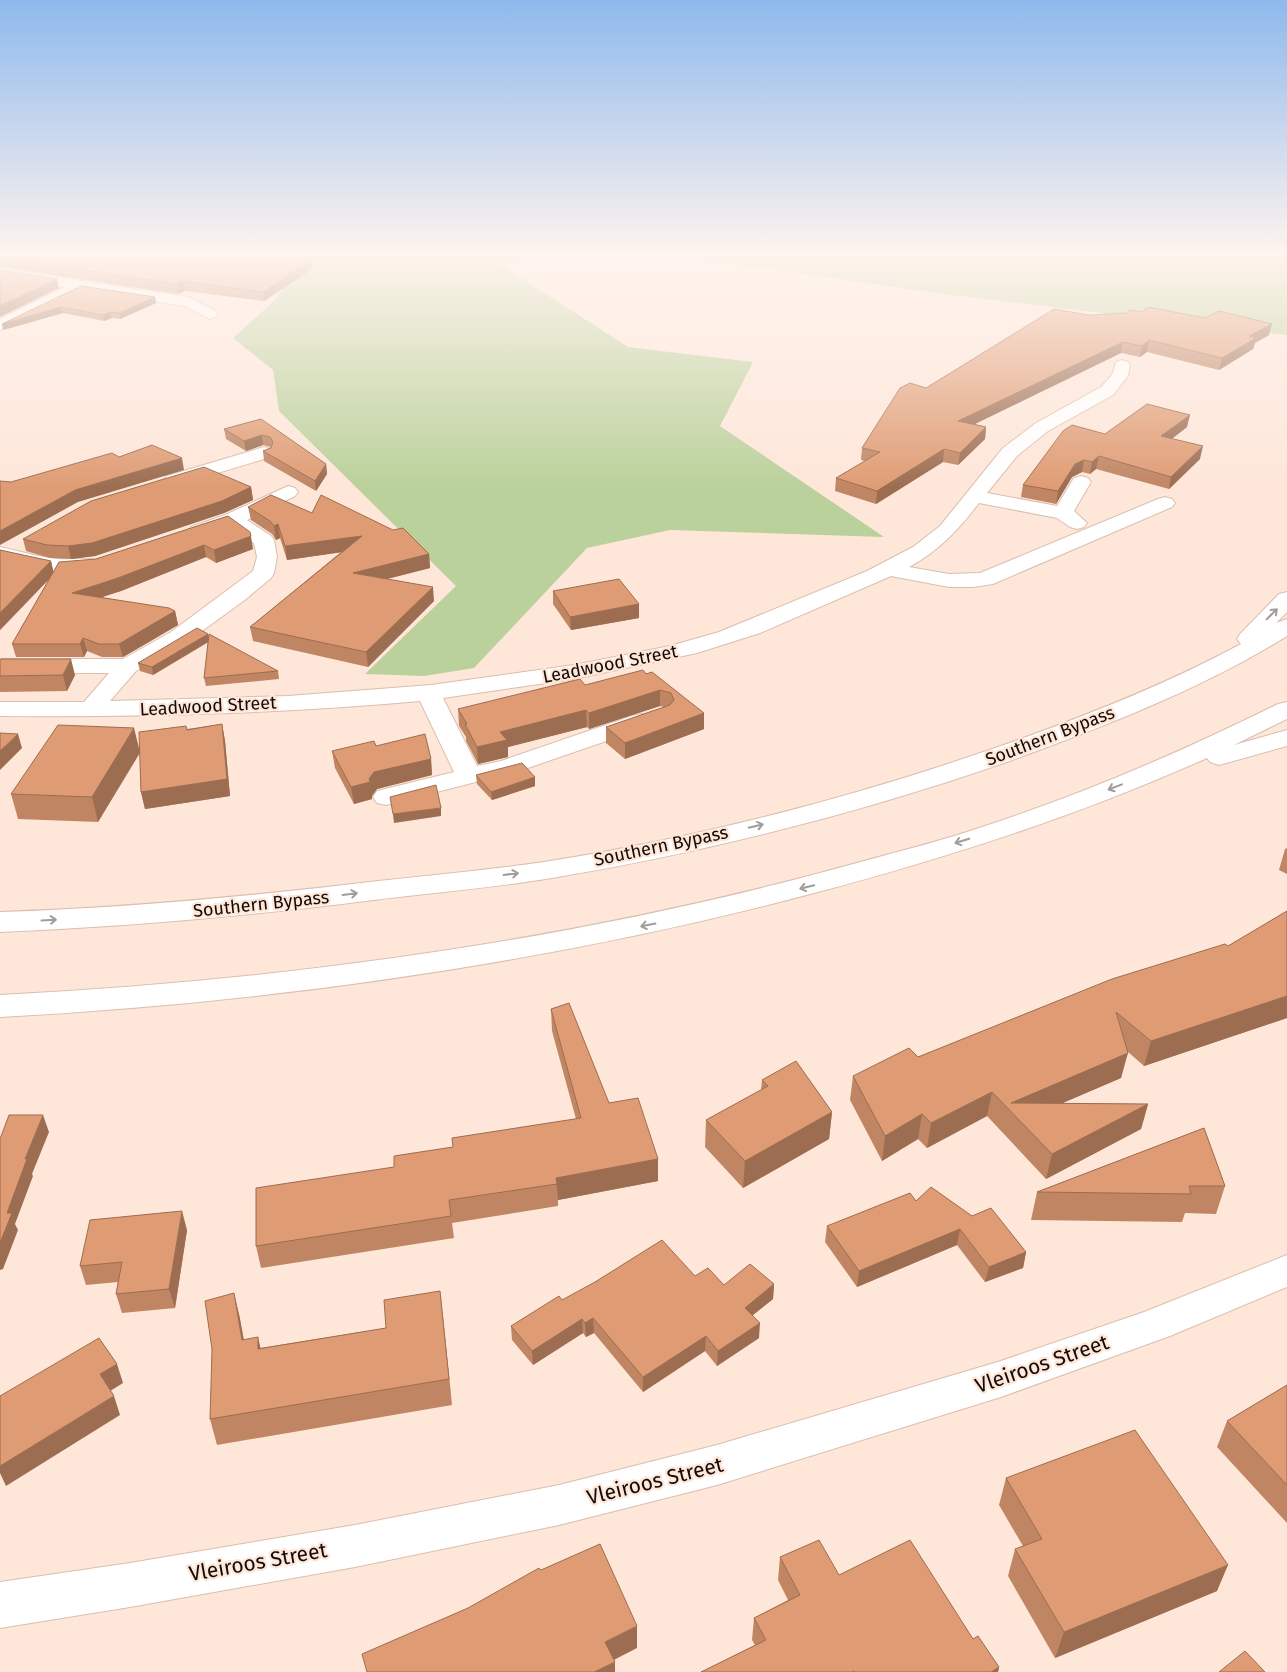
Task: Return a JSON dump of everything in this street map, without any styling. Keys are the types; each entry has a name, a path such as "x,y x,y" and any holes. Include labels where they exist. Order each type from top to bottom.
{"main road":[{"name":"Leadwood Street","path":"0,709 159,709 232,706 428,692 477,687 554,675 687,649 746,630 889,569 935,541 1010,452 1042,427 1107,390 1120,376 1122,365"},
{"path":"161,484 264,453"},
{"path":"1063,513 1081,482"},
{"path":"177,538 232,519 288,492"},
{"path":"974,496 1063,513 1093,534"},
{"path":"889,569 952,583 968,583 985,579 1165,503"},
{"path":"90,710 128,666 179,638 238,594 263,572 267,556 264,540 232,519"},
{"path":"1,553 27,540"},
{"path":"1,553 50,566 71,567 113,560"},
{"path":"1235,656 1248,639 1287,599"},
{"name":"Southern Bypass","path":"0,922 229,909 546,870 679,844 785,819 902,787 986,760 1148,698 1235,656 1287,626"},
{"path":"0,666 128,666"},
{"path":"428,692 469,777"},
{"path":"0,1006 162,995 310,980 496,953 661,922 811,886 998,831 1146,776 1219,744 1287,709"},
{"path":"386,797 469,777 539,757 660,715"},
{"path":"1146,776 1287,738"},
{"name":"Vleiroos Street","path":"0,1604 355,1546 559,1505 717,1465 1001,1379 1156,1324 1287,1271"}],"green space":[{"path":"240,332 605,332 628,347 753,362 720,426 884,537 670,530 587,548 474,668 424,676 365,674 456,586 279,411 273,370 233,338"},
{"path":"1262,332 1287,332 1287,335"}],"building":[{"path":"1017,332 1257,332 1249,336 1256,338 1222,358 1149,340 1142,346 1123,342 958,421 986,427 960,453 944,449 877,491 836,478 880,452 862,448 900,388 910,383 926,388"},
{"path":"1147,404 1190,415 1161,436 1203,446 1171,477 1099,456 1092,462 1084,460 1075,464 1058,491 1023,485 1063,431 1072,425 1105,434"},
{"path":"261,419 326,464 315,481 263,451 271,448 273,442 270,437 262,435 244,441 224,429"},
{"path":"152,445 182,458 75,490 0,531 0,481 11,482 112,453 119,457"},
{"path":"204,467 251,487 222,501 92,543 68,546 47,545 23,539 91,501"},
{"path":"271,495 312,513 321,495 393,530 403,528 429,554 353,573 433,587 366,652 250,627 362,536 285,546 278,524 274,526 270,521 248,507"},
{"path":"228,516 250,532 251,536 214,550 204,545 118,578 72,593 169,608 175,611 119,644 99,644 83,638 80,644 12,644 59,562 96,559"},
{"path":"0,550 51,561 0,613"},
{"path":"619,579 639,604 570,617 553,591"},
{"path":"197,628 208,634 152,667 138,663"},
{"path":"209,634 278,671 204,678"},
{"path":"1,659 71,659 63,675 0,676"},
{"path":"643,670 646,674 652,672 704,713 625,743 606,727 670,705 674,700 671,693 660,690 589,713 586,710 500,732 507,740 477,747 458,709 580,679 585,685"},
{"path":"222,724 227,779 141,792 139,732 186,726 187,730"},
{"path":"58,725 134,728 92,797 11,794"},
{"path":"0,733 18,734 0,751"},
{"path":"425,734 431,759 374,772 369,779 370,782 351,787 332,751 374,741 376,746"},
{"path":"522,763 535,777 491,792 476,775"},
{"path":"436,785 441,808 393,814 390,797"},
{"path":"1287,911 1287,996 1151,1041 1116,1012 1128,1053 1011,1103 1148,1104 1052,1154 992,1092 931,1123 922,1114 885,1136 853,1076 909,1048 918,1057 1112,979 1225,944 1228,946"},
{"path":"569,1003 609,1103 638,1098 658,1159 556,1178 557,1184 449,1200 451,1216 256,1246 256,1188 394,1167 394,1156 453,1147 452,1138 581,1118 551,1009"},
{"path":"796,1061 832,1112 745,1161 706,1120 768,1086 762,1080"},
{"path":"9,1115 43,1115 25,1159 27,1159 7,1213 12,1213 0,1243 0,1139"},
{"path":"1204,1128 1225,1186 1189,1186 1191,1194 1037,1192"},
{"path":"931,1187 972,1216 991,1208 1026,1252 989,1267 960,1229 859,1271 827,1226 910,1193 916,1201"},
{"path":"182,1211 169,1289 116,1294 122,1262 80,1266 90,1220"},
{"path":"662,1240 695,1276 708,1268 724,1285 750,1264 774,1284 745,1308 760,1323 718,1351 706,1336 643,1377 593,1318 585,1323 582,1319 532,1351 511,1326 559,1296 562,1300 595,1282"},
{"path":"440,1291 449,1379 210,1419 212,1349 205,1301 234,1293 242,1340 258,1337 258,1349 386,1328 384,1300"},
{"path":"99,1338 117,1364 100,1374 114,1396 0,1466 0,1396"},
{"path":"1287,1385 1287,1485 1227,1421"},
{"path":"1135,1430 1228,1565 1064,1632 1015,1549 1042,1539 1006,1478"},
{"path":"819,1540 839,1575 910,1540 973,1639 978,1636 999,1667 991,1672 701,1672 766,1640 754,1618 800,1595 780,1557"},
{"path":"600,1544 637,1626 605,1642 615,1662 594,1672 367,1672 362,1654 468,1608 539,1568 541,1570"},
{"path":"1245,1651 1265,1672 1219,1672"}]}
